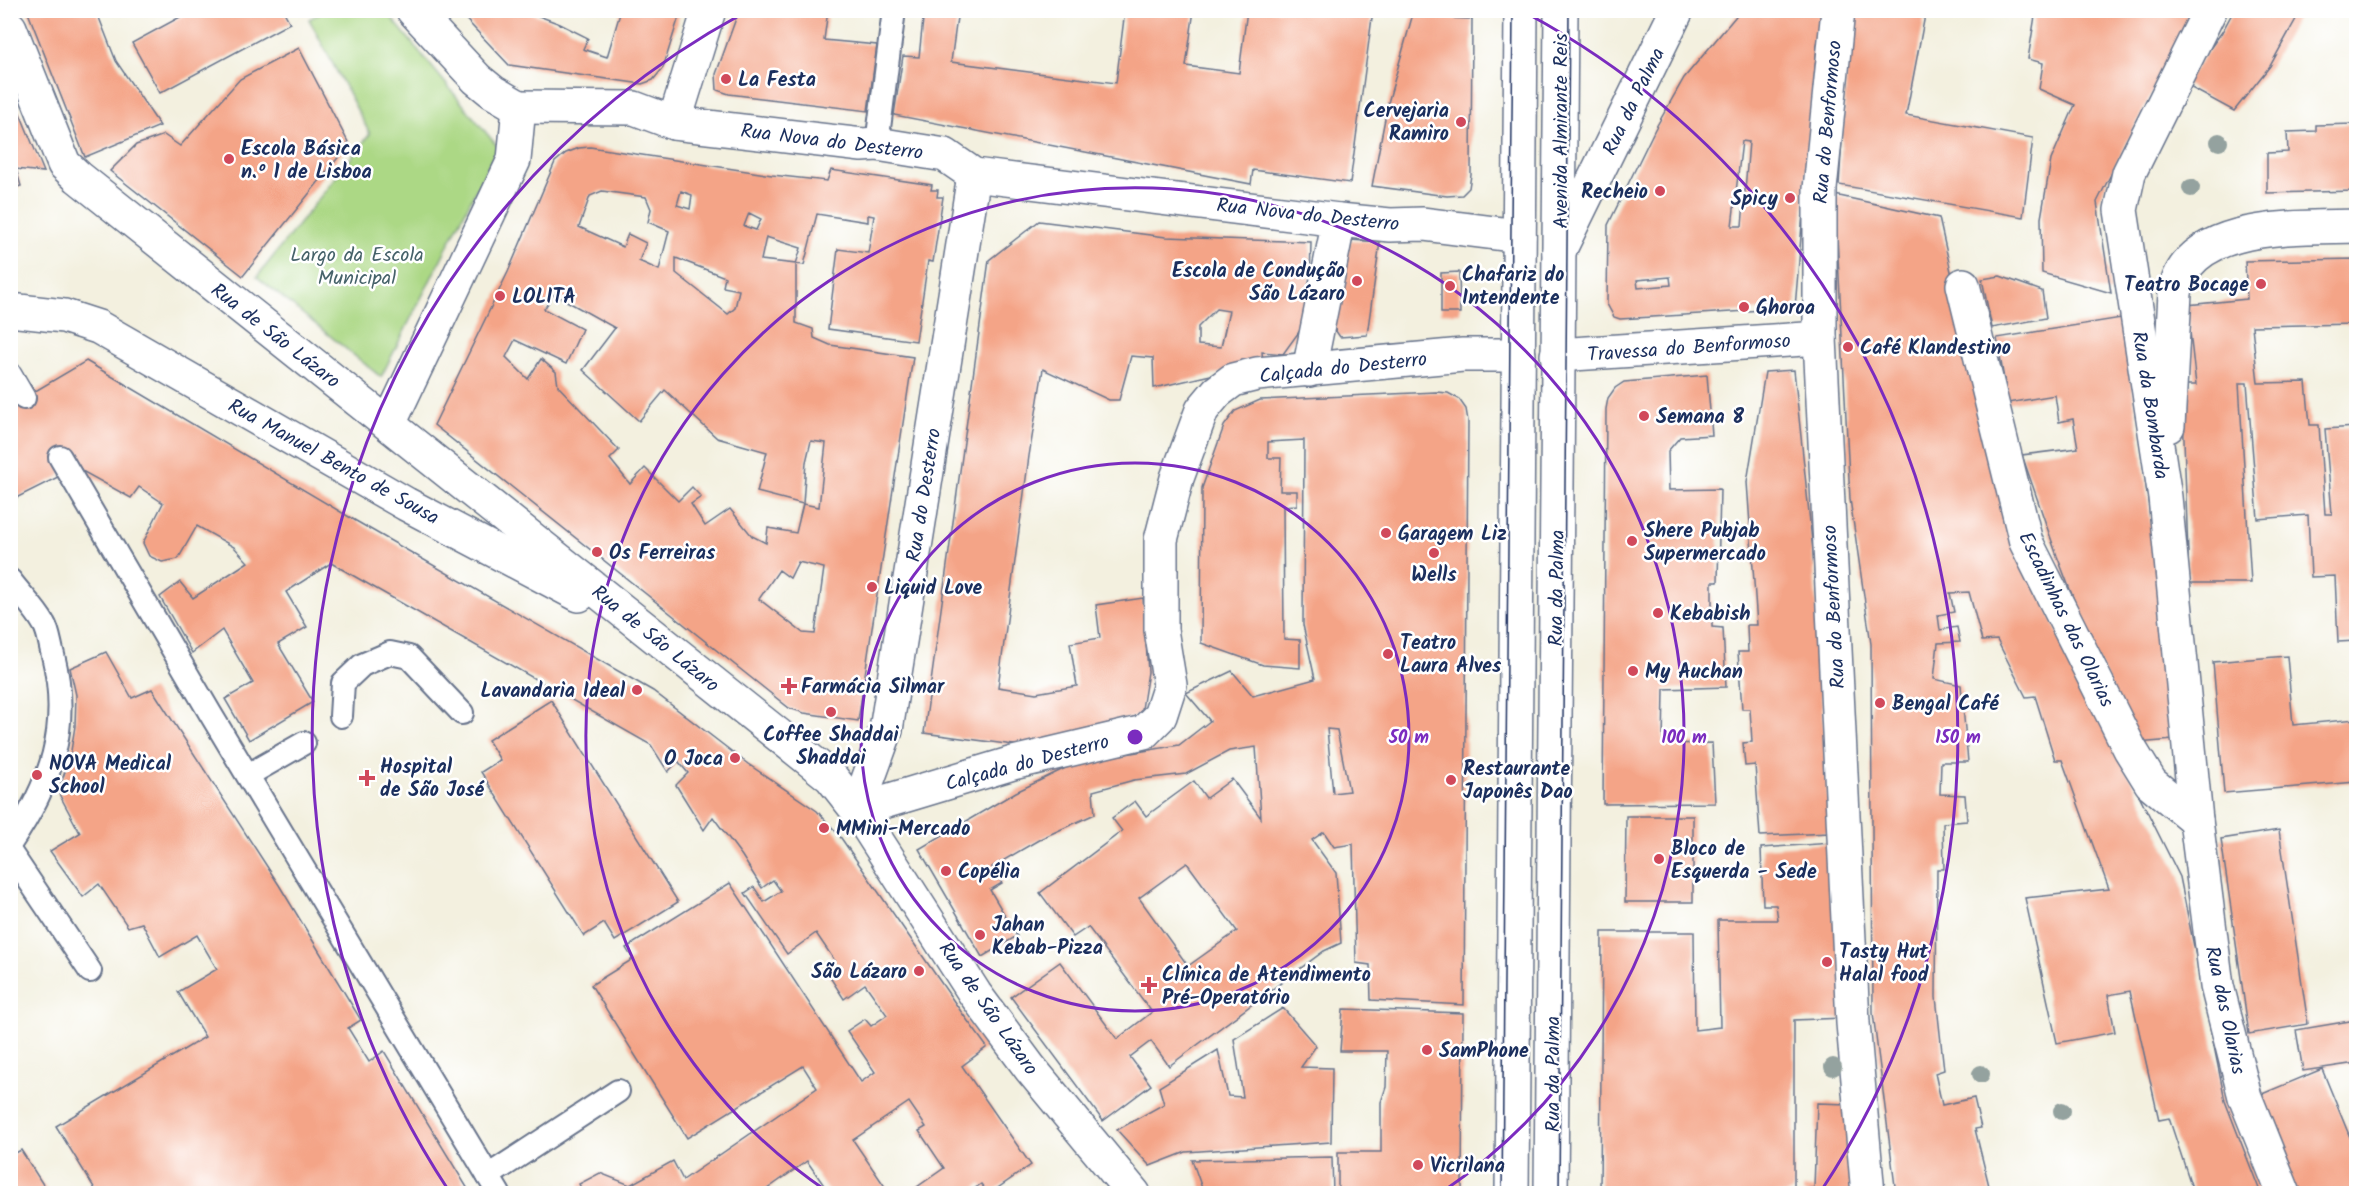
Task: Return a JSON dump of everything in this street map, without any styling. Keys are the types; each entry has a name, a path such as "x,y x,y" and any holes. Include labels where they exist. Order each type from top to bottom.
{"street":[{"path":"388,424 514,160 519,107 493,92 477,79 413,10"},
{"path":"674,123 709,10"},
{"name":"Avenida Almirante Reis","path":"1520,236 1521,10"},
{"name":"Avenida Almirante Reis","path":"1559,251 1561,10"},
{"name":"Rua da Palma","path":"1551,1194 1559,251 1677,10"},
{"name":"Rua da Bombarda","path":"2196,820 2165,497 2121,210 2129,173 2210,10"},
{"name":"Rua do Benformoso","path":"1837,16 1820,189 1820,338 1853,1023 1868,1194"},
{"name":"Rua de São Lázaro","path":"10,28 64,164 78,177 831,777 857,810 975,994 1128,1192"},
{"name":"Rua Nova do Desterro","path":"519,107 634,108 674,123 862,145 877,144 945,154 974,175 1339,220 1390,225 1423,224 1520,236"},
{"name":"Rua do Desterro","path":"857,810 886,730 974,175"},
{"path":"1309,370 1339,220"},
{"path":"2165,497 2175,293 2177,280 2182,270 2192,258 2228,238 2284,228 2356,226"},
{"name":"Rua da Palma","path":"1512,1194 1520,236"},
{"name":"Escadinhas das Olarias","path":"1963,285 2026,542 2130,749 2151,783 2196,820"},
{"name":"Rua Manuel Bento de Sousa","path":"10,310 64,316 98,327 406,504 651,634"},
{"name":"Travessa do Benformoso","path":"1519,355 1557,355 1820,338"},
{"name":"Calçada do Desterro","path":"857,810 1013,763 1144,732 1160,716 1170,685 1161,630 1161,540 1177,478 1202,410 1217,392 1233,380 1257,374 1463,355 1519,355"},
{"name":"Rua das Olarias","path":"2196,820 2217,986 2245,1097 2284,1194"}],"lane":[{"path":"877,144 894,10"},
{"path":"10,374 24,398"},
{"path":"60,457 494,1185 618,1091"},
{"path":"10,580 45,625 57,673 60,713 58,743 49,772 31,814 10,844"},
{"path":"340,716 343,683 362,665 390,653 409,657 462,713"},
{"path":"248,775 304,743"},
{"path":"10,852 90,971"}],"green space":[{"name":"Largo da Escola Municipal","path":"326,10 386,11 498,147 381,377 257,277 370,134 309,19"}],"building":[{"path":"27,10 96,10 116,61 160,126 85,157"},
{"path":"193,10 283,10 290,23 160,93 132,43"},
{"path":"457,10 523,10 588,38 583,49 607,57 621,10 681,10 663,68 653,80 642,84 509,65"},
{"path":"739,10 828,10 824,40 877,45 868,111 729,94 717,90 716,74"},
{"path":"924,10 958,10 951,62 1116,83 1125,10 1194,10 1186,66 1239,73 1247,10 1373,10 1350,183 1253,170 1251,184 894,115 903,56 919,57"},
{"path":"1414,10 1449,10 1446,18 1472,19 1471,175 1469,188 1462,195 1447,196 1372,186 1388,103"},
{"path":"1741,10 1824,10 1817,45 1795,308 1620,319 1614,317 1607,304 1608,225 1655,129 1684,78","holes":["1742,141 1749,142 1742,226 1732,226","1670,277 1671,285 1638,288 1637,280"]},
{"path":"1853,10 1926,10 1906,115 2033,138 2023,217 1839,185 1848,47"},
{"path":"2036,10 2183,10 2189,19 2097,202 2111,293 2042,273 2041,218 2051,160 2075,105 2039,89 2043,63 2028,59"},
{"path":"2234,10 2301,10 2270,66 2234,111 2184,84 2222,32"},
{"name":"Escola Básica n.º 1 de Lisboa","path":"299,48 349,144 243,276 110,171 136,145 164,135 180,146 240,79"},
{"path":"10,89 44,172 16,169 21,186 10,189"},
{"path":"2356,124 2356,191 2267,193 2267,153 2288,152 2287,132 2316,131 2316,125"},
{"path":"590,147 772,175 827,181 831,170 932,185 931,190 938,190 937,197 943,197 933,262 928,261 916,341 828,329 838,249 868,253 874,216 868,215 868,222 817,214 804,265 796,264 796,323 813,329 814,338 830,345 913,357 858,721 804,713 789,708 434,425 508,272 555,162 566,153","holes":["602,191 646,197 651,209 648,222 669,231 659,270 639,261 646,243 628,234 623,247 579,227 590,196","681,191 692,195 690,209 677,205","749,213 761,219 756,230 744,226","766,237 801,248 796,264 761,260","676,258 725,277 723,287 739,290 735,308 728,314 676,273","554,294 615,328 583,370 639,421 665,390 717,438 767,452 757,492 803,504 796,533 768,528 766,543 752,536 730,509 705,526 691,504 701,497 692,487 678,501 645,468 630,484 610,459 619,450 558,386 556,372 541,359 528,379 506,357 515,340 566,364 582,329 544,309","811,441 826,443 819,507 803,504 806,462","798,562 824,568 815,634 803,633 759,599 779,570 790,578"]},
{"path":"1835,195 1939,218 2000,490 2057,631 2180,877 2225,1101 2261,1194 2194,1194 2169,1118 2159,1120 2130,991 2108,995 2115,1032 2057,1043 2025,898 2109,889 2062,760 2055,760 2035,696 2026,697 1997,640 1982,641 1969,592 1950,593 1954,612 1938,615 1940,630 1957,627 1960,642 1938,643 1934,679 1961,685 1968,762 1941,762 1940,794 1965,795 1967,821 1943,823 1944,869 1937,869 1936,997 1944,1070 1935,1073 1942,1105 1974,1098 1981,1128 1975,1129 1991,1194 1896,1194 1873,1013 1871,644 1850,499"},
{"path":"1039,221 1166,237 1311,242 1309,318 1283,354 1262,352 1263,363 1154,388 1153,358 1131,356 1119,400 1109,400 1043,369 998,687 1036,693 1077,686 1070,643 1100,638 1096,605 1143,598 1148,672 1141,715 1029,747 924,733 989,260","holes":["1216,309 1229,311 1221,347 1198,345 1198,327"]},
{"name":"Escola de Condução São Lázaro","path":"1350,240 1380,242 1367,335 1340,337 1329,321"},
{"path":"2356,259 2356,324 2252,326 2258,383 2306,382 2310,425 2319,425 2325,514 2332,514 2325,429 2356,427 2356,641 2338,642 2335,576 2311,577 2308,515 2258,519 2247,383 2239,383 2251,583 2189,583 2183,410 2186,385 2196,385 2187,305 2247,299 2245,261"},
{"name":"Chafariz do Intendente","path":"1459,272 1460,313 1441,313 1441,273"},
{"path":"2000,276 2042,291 2046,318 1992,328 1982,279"},
{"path":"2121,318 2140,439 2166,638 2173,740 2137,743 2095,654 2057,556 2022,455 2078,448 2073,419 2059,422 2055,395 2008,403 1997,338"},
{"path":"86,361 356,521 653,691 748,764 817,811 839,835 987,1047 962,1066 1031,1165 989,1194 981,1184 967,1194 907,1194 944,1168 919,1131 926,1127 909,1102 853,1140 890,1194 830,1194 807,1161 760,1194 584,1194 579,1184 600,1173 630,1185 673,1161 683,1180 817,1088 803,1066 687,1138 591,985 633,959 626,948 730,883 861,1082 875,1072 847,1031 865,1019 871,1026 887,1015 865,984 844,999 824,968 835,961 816,933 787,954 745,893 754,887 764,902 781,891 773,880 762,888 713,817 704,830 676,785 688,773 678,761 668,772 651,745 331,563 286,592 307,627 278,644 313,702 249,740 225,699 253,683 222,630 192,653 160,597 180,582 193,598 248,562 234,547 197,526 178,559 162,562 149,556 143,543 163,503 139,487 131,498 82,471 69,452 60,476 10,501 10,406"},
{"path":"1794,370 1813,551 1830,833 1760,836 1755,765 1745,766 1743,743 1752,742 1750,709 1742,709 1738,652 1748,652 1747,625 1757,625 1747,482 1765,372"},
{"path":"1707,375 1712,435 1680,437 1668,451 1669,490 1720,489 1718,582 1712,582 1712,627 1723,628 1726,687 1664,689 1663,744 1712,743 1715,803 1603,804 1606,409 1608,398 1615,388 1624,382"},
{"path":"1436,392 1448,393 1459,399 1466,409 1468,421 1464,1005 1371,1000 1370,965 1356,963 1353,844 1334,847 1324,832 1312,840 1336,873 1341,943 1324,951 1169,1066 1151,1041 1130,1057 1151,1085 1103,1121 1011,997 1060,962 1117,1039 1152,1012 1088,927 1073,937 1040,893 1122,831 1112,818 1135,801 1146,816 1194,781 1206,798 1232,779 1261,818 1256,747 1229,751 1186,774 1134,780 1093,791 1095,814 1042,838 992,867 1002,883 990,890 1017,936 982,957 919,849 1016,792 1078,762 1179,745 1210,721 1186,693 1232,671 1253,696 1315,679 1303,625 1304,440 1268,442 1268,458 1281,458 1280,491 1297,491 1297,505 1283,506 1284,639 1300,640 1300,668 1263,665 1201,643 1202,488 1224,426 1235,411 1260,400","holes":["1327,729 1337,730 1349,791 1333,793","1187,863 1237,931 1188,966 1139,898"]},
{"path":"106,652 132,698 152,689 279,885 361,1020 348,1028 369,1062 384,1051 471,1194 87,1194 95,1189 56,1126 205,1037 178,992 217,969 197,935 160,957 142,923 128,927 99,884 83,897 50,851 80,833 58,792 70,757 75,726 76,695 70,668"},
{"path":"2287,656 2293,725 2356,719 2356,782 2224,793 2213,662"},
{"path":"551,700 678,902 615,941 604,923 584,936 481,772 500,760 488,740"},
{"name":"Bloco de Esquerda - Sede","path":"1626,816 1693,816 1693,902 1625,902"},
{"path":"2279,830 2308,1024 2249,1034 2221,839"},
{"path":"1832,843 1844,1018 1794,1020 1794,1191 1782,1194 1600,1194 1602,932 1694,932 1695,1030 1720,1027 1718,920 1778,920 1776,905 1763,905 1761,848"},
{"path":"1283,1008 1316,1046 1301,1067 1332,1068 1331,1142 1186,1152 1150,1166 1117,1130 1164,1104 1159,1087 1218,1050 1228,1096 1243,1097 1234,1039"},
{"path":"1343,1009 1463,1013 1462,1194 1338,1194 1338,1152 1381,1152 1381,1102 1386,1087 1387,1051 1340,1051"},
{"path":"2356,1020 2356,1063 2303,1071 2296,1030"},
{"path":"2322,1069 2356,1152 2356,1194 2295,1194 2255,1097"},
{"path":"1817,1103 1847,1104 1852,1194 1803,1194 1803,1189 1814,1188"},
{"path":"21,1150 49,1194 10,1194 10,1156"},
{"path":"1332,1157 1333,1194 1204,1194 1192,1160"}],"tram line":[{"path":"1502,1194 1513,10"},
{"path":"1559,1194 1569,10"}],"place":[{"name":"La Festa","path":"726,79"},
{"name":"Cervejaria Ramiro","path":"1461,122"},
{"name":"Escola Básica n.º 1 de Lisboa","path":"229,159"},
{"name":"Recheio","path":"1660,191"},
{"name":"Spicy","path":"1790,198"},
{"name":"Escola de Condução São Lázaro","path":"1357,281"},
{"name":"Teatro Bocage","path":"2261,284"},
{"name":"Chafariz do Intendente","path":"1450,286"},
{"name":"LOLITA","path":"500,296"},
{"name":"Ghoroa","path":"1744,307"},
{"name":"Café Klandestino","path":"1848,347"},
{"name":"Semana 8","path":"1644,416"},
{"name":"Garagem Liz","path":"1386,533"},
{"name":"Shere Pubjab Supermercado","path":"1632,541"},
{"name":"Os Ferreiras","path":"597,552"},
{"name":"Wells","path":"1434,553"},
{"name":"Liquid Love","path":"872,587"},
{"name":"Kebabish","path":"1658,613"},
{"name":"Teatro Laura Alves","path":"1388,654"},
{"name":"My Auchan","path":"1633,671"},
{"name":"Farmácia Silmar","path":"789,686"},
{"name":"Lavandaria Ideal","path":"637,690"},
{"name":"Bengal Café","path":"1880,703"},
{"name":"Coffee Shaddai Shaddai","path":"831,712"},
{"name":"O Joca","path":"735,758"},
{"name":"NOVA Medical School","path":"37,775"},
{"name":"Hospital de São José","path":"367,778"},
{"name":"Restaurante Japonês Dao","path":"1451,780"},
{"name":"MMini-Mercado","path":"824,828"},
{"name":"Bloco de Esquerda - Sede","path":"1659,859"},
{"name":"Copélia","path":"946,871"},
{"name":"Jahan Kebab-Pizza","path":"980,935"},
{"name":"Tasty Hut Halal food","path":"1827,962"},
{"name":"São Lázaro","path":"919,971"},
{"name":"Clínica de Atendimento Pré-Operatório","path":"1149,985"},
{"name":"SamPhone","path":"1427,1050"},
{"name":"Vicrilana","path":"1418,1165"}]}
